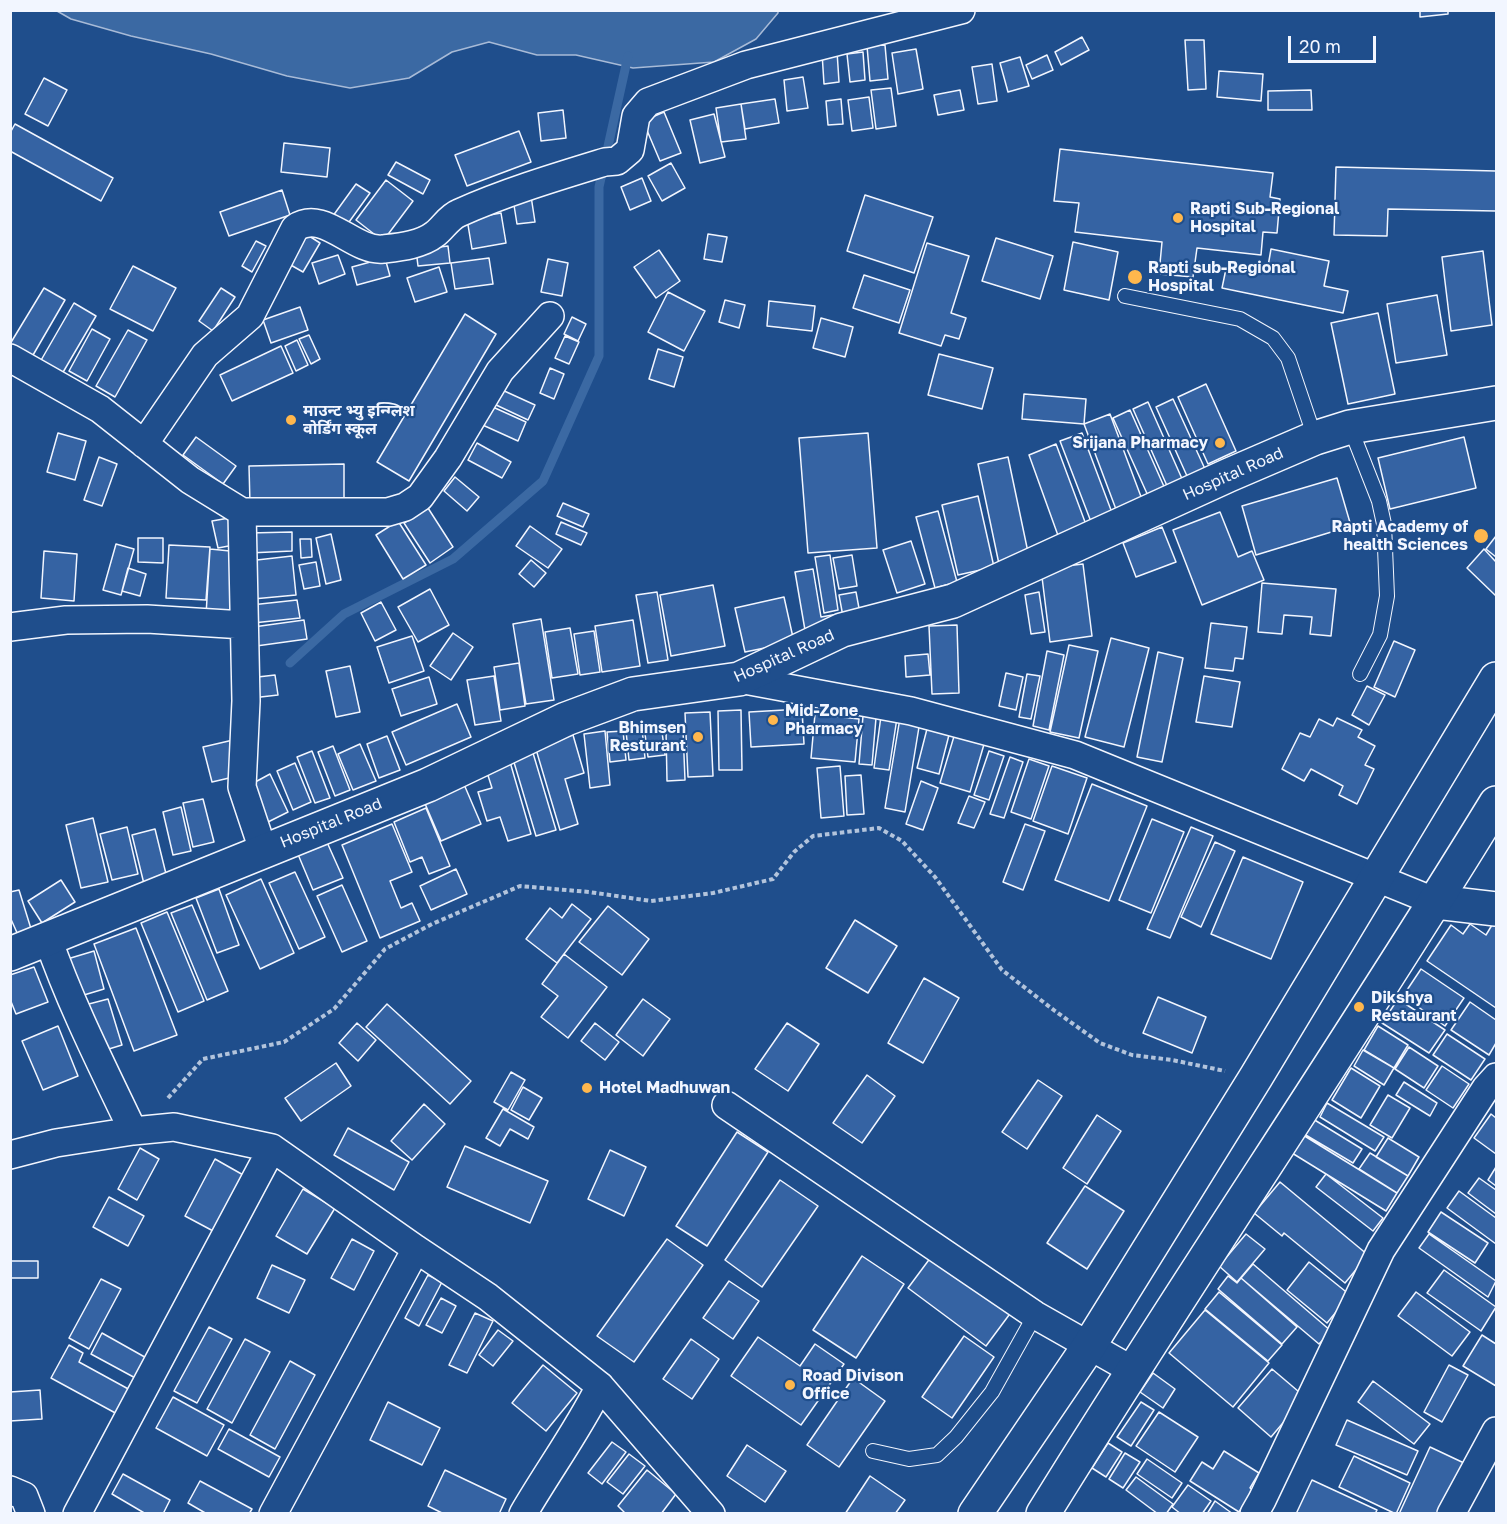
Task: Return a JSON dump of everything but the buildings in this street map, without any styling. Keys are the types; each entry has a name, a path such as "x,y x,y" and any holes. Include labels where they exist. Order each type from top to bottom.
{"main road":[{"name":"Hospital Road","path":"10,954 428,785 566,719 633,694 740,679 842,630 953,601 1315,438 1350,427 1497,403"},
{"path":"975,1514 1089,1346 1256,1077 1497,679"},
{"path":"1043,1514 1132,1370 1436,902 1497,803"},
{"path":"1436,902 1497,909"}],"street":[{"path":"144,444 205,355 250,316 295,228 301,223 321,223 374,250 425,240 434,235 456,214 529,186 605,162 617,161 630,150 636,116 648,102 746,65 961,10"},
{"path":"10,358 100,409 190,480 242,512 388,512 405,507 420,497 448,458 500,371 550,316"},
{"path":"242,512 246,701 242,788 263,850"},
{"path":"10,627 66,620 147,619 244,625"},
{"path":"740,679 911,711 1075,755 1377,876 1436,902"},
{"path":"48,939 80,1019 137,1130"},
{"path":"1254,1514 1381,1250 1486,1088 1497,1077"},
{"path":"726,1105 1035,1315 1132,1370"},
{"path":"10,1155 56,1143 137,1130 174,1127 272,1148 488,1297 600,1386 711,1514"},
{"path":"77,1514 272,1148"},
{"path":"273,1514 416,1249"},
{"path":"523,1514 550,1467 584,1418 600,1386"},
{"path":"1451,1514 1497,1431"},
{"path":"10,1490 24,1496 31,1514"}],"lane":[{"path":"1125,296 1240,319 1273,338 1288,358 1315,438"},
{"path":"1350,427 1379,501 1384,524 1388,596 1380,635 1360,674"},
{"path":"873,1451 909,1459 937,1455 956,1437 992,1392 1035,1315"}],"path":[{"path":"137,1130 203,1059 284,1042 334,1009 386,949 432,924 520,886 589,892 651,901 713,893 773,879 794,852 813,836 879,828 902,841 935,877 1002,970 1100,1043 1132,1055 1172,1060 1256,1077"}],"water":[{"path":"778,10 778,13 756,39 714,62 633,68 576,55 537,55 489,42 452,52 409,78 350,88 287,76 211,54 131,36 71,19 57,11"}],"waterway":[{"path":"290,663 344,614 453,559 543,481 599,356 599,187 628,56"}],"place":[{"name":"Rapti Sub-Regional Hospital","path":"1178,218"},
{"name":"Rapti sub-Regional Hospital","path":"1135,277"},
{"name":"माउन्ट भ्यु इन्ग्लिश वोर्डिंग स्कूल","path":"291,420"},
{"name":"Srijana Pharmacy","path":"1220,443"},
{"name":"Rapti Academy of health Sciences","path":"1481,536"},
{"name":"Mid-Zone Pharmacy","path":"773,720"},
{"name":"Bhimsen Resturant","path":"698,737"},
{"name":"Dikshya Restaurant","path":"1359,1007"},
{"name":"Hotel Madhuwan","path":"587,1088"},
{"name":"Road Divison Office","path":"790,1385"}]}
